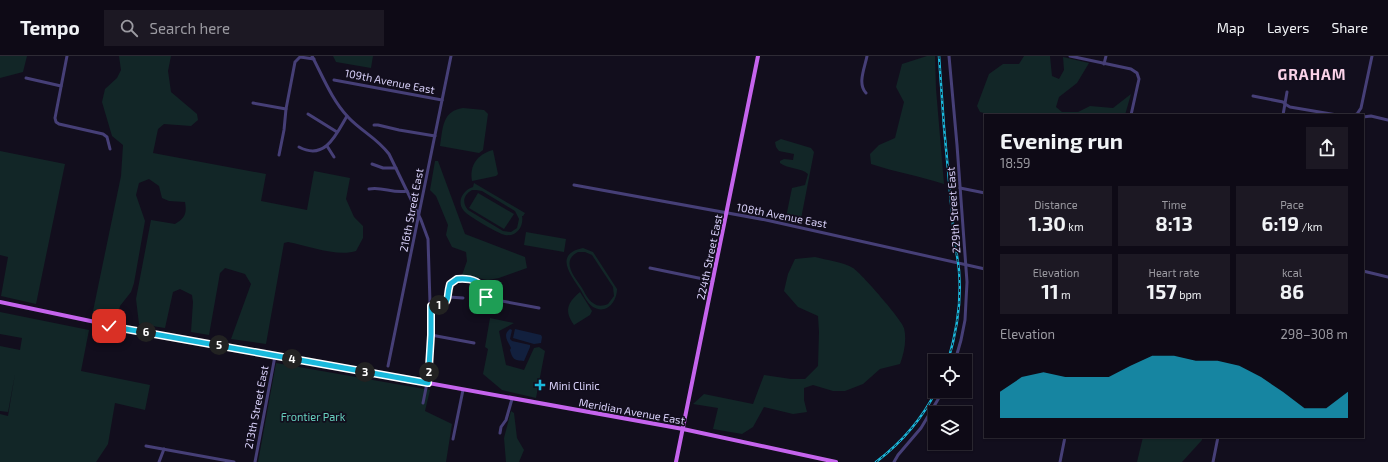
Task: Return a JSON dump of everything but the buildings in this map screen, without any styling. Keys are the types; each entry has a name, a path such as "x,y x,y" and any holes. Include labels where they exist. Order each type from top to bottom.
{"main road":[{"name":"224th Street East","path":"676,462 758,56"},
{"name":"Meridian Avenue East","path":"0,302 109,326 682,429 836,462"}],"street":[{"path":"67,56 55,118 56,122 103,134 106,137 110,149"},
{"name":"216th Street East","path":"388,366 451,56"},
{"path":"866,93 862,89 861,85 867,56"},
{"name":"229th Street East","path":"949,56 966,264 967,297 965,320 957,354"},
{"path":"1070,56 1131,70 1138,74 1138,83 1131,114"},
{"path":"1104,64 1106,56"},
{"path":"1357,114 1361,108 1372,56"},
{"path":"279,155 286,109 296,61 300,58 313,58 329,89 347,116 380,144 389,154 425,230 428,245 431,335 428,383 423,403"},
{"path":"26,78 61,86"},
{"name":"109th Avenue East","path":"334,80 442,100"},
{"path":"1283,114 1287,92"},
{"path":"1253,96 1283,102 1290,107 1331,114"},
{"path":"253,103 286,109"},
{"path":"308,114 337,132"},
{"path":"299,147 310,152 327,146 347,116"},
{"path":"1364,117 1371,116 1388,120"},
{"path":"374,125 435,136"},
{"path":"327,146 334,156"},
{"path":"372,164 383,168 396,168"},
{"name":"108th Avenue East","path":"574,185 793,226 984,269"},
{"path":"369,189 376,187 398,193 407,191"},
{"path":"960,188 984,193"},
{"path":"650,268 713,281"},
{"path":"1364,271 1388,276"},
{"path":"431,306 442,305 446,302 449,297 449,287 453,281 457,279 466,279 480,284 483,294 488,298 539,308"},
{"path":"449,297 463,298"},
{"path":"431,335 474,343"},
{"name":"213th Street East","path":"255,462 275,356"},
{"path":"453,439 463,390"},
{"path":"894,462 898,455 921,428 939,398"},
{"path":"500,433 506,420 512,399"},
{"path":"1060,462 1065,438"},
{"path":"1213,462 1218,438"},
{"path":"146,446 234,462"},
{"path":"160,462 164,449"}],"green space":[{"path":"0,56 27,56 23,72 0,78"},
{"path":"119,56 171,56 168,71 171,92 197,114 198,120 191,126 164,124 158,129 153,153 266,174 261,201 307,210 314,171 350,178 346,199 354,217 363,226 363,238 356,251 341,253 288,242 284,243 266,344 231,339 251,284 245,274 225,268 220,273 209,335 191,332 192,295 180,289 173,292 165,328 139,324 136,299 151,220 175,224 183,218 186,210 185,202 169,201 162,198 159,186 149,179 139,183 136,195 145,221 134,283 131,292 120,306 117,320 92,316 121,176 123,145 112,136 102,102 105,89 117,78 121,70"},
{"path":"333,56 373,56 371,68 336,62"},
{"path":"927,56 935,56 936,89 944,184 871,164 870,154 879,145 895,138 904,102 896,87 902,64"},
{"path":"1024,56 1050,56 1052,76 1059,79 1064,70 1063,57 1089,63 1077,83 1059,97 1056,107 1062,112 1078,112 1090,106 1113,108 1131,94 1125,114 988,114 980,112 977,106 989,74 1003,64 1019,64"},
{"path":"463,108 484,110 488,114 483,150 479,153 440,146 443,127 447,117 456,110"},
{"path":"781,139 811,148 814,152 800,224 785,222 792,188 805,185 808,174 780,163 780,161 784,159 793,160 794,154 779,151 775,142"},
{"path":"493,150 498,174 496,176 472,181 471,175 473,165 483,154"},
{"path":"0,151 65,164 36,304 1,296 8,257 0,255"},
{"path":"435,161 438,161 465,234 525,257 527,268 499,278 488,280 462,275 467,261 466,252 452,247 446,235 448,225 436,196 430,190"},
{"path":"474,183 525,213 522,216 521,227 516,233 509,235 502,234 477,221 464,211 461,204 462,197 466,191 473,187","holes":["476,190 482,191 515,211 519,219 517,228 511,232 503,231 468,210 464,199 469,192"]},
{"path":"478,193 514,214 504,229 469,208"},
{"path":"526,232 566,239 564,252 524,245"},
{"path":"583,248 593,252 617,289 617,294 610,306 598,309 593,307 585,298 572,277 567,265 569,255 574,251","holes":["578,252 585,252 592,255 613,287 614,296 608,304 599,306 591,302 573,274 570,260"]},
{"path":"815,257 853,268 881,297 902,323 904,328 905,346 900,364 880,369 863,384 845,391 833,391 813,385 804,388 804,400 807,412 793,414 764,407 753,427 742,434 713,429 718,408 693,404 704,394 753,404 764,375 791,379 805,379 818,366 818,316 798,307 784,291 788,274 795,259"},
{"path":"580,292 592,311 590,315 574,325 569,315 568,307 572,300"},
{"path":"0,312 89,330 81,371 150,385 145,410 115,403 108,444 96,462 0,462 0,414 8,416 15,374 8,412 0,411 0,346 20,350 22,338 0,334"},
{"path":"490,318 514,323 499,331 506,365 524,370 534,348 539,347 545,351 536,398 502,390 483,374 488,349 485,347"},
{"name":"Frontier Park","path":"276,363 430,390 425,411 452,424 446,462 258,462"},
{"path":"511,411 514,413 517,438 524,450 519,462 506,462 504,438"},
{"path":"1143,438 1202,438 1202,440 1182,462 1137,462"}],"water":[{"path":"510,329 512,330 510,339 512,341 530,345 524,361 516,360 512,356 510,350 511,348 506,336"},
{"path":"515,329 541,335 541,343 534,344 513,338"}],"railway":[{"path":"939,56 944,127 960,289 955,333 950,354"},
{"path":"876,462 894,447 910,430 932,398"}],"place":[{"name":"Mini Clinic","path":"540,385"}],"district":[{"name":"GRAHAM","path":"1312,74"}],"route":[{"path":"109,326 428,383 431,306 442,305 446,302 450,284 460,278 480,284 483,294 486,297"}]}
